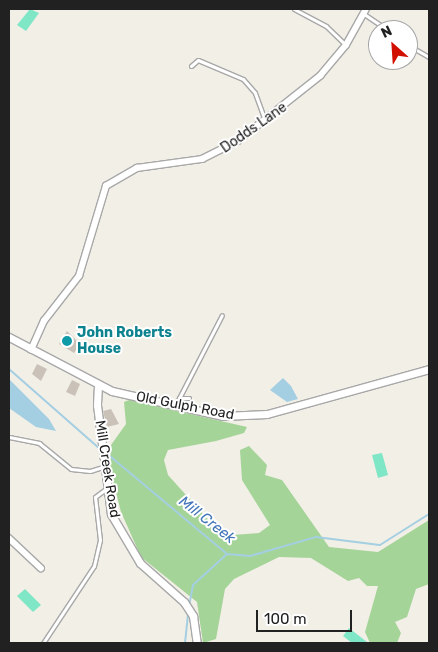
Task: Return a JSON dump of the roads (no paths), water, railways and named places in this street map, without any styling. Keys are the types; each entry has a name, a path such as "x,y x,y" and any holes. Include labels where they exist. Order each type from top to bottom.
{"street":[{"name":"Dodds Lane","path":"32,350 44,321 79,276 98,202 113,180 137,168 213,155 266,121 314,82 346,45 365,11"},
{"name":"Old Gulph Road","path":"9,337 98,385 175,406 222,416 253,416 342,396 429,369"},
{"name":"Mill Creek Road","path":"98,385 102,447 111,514 132,553 188,608 197,643"},
{"path":"9,538 41,568"}],"lane":[{"path":"294,9 326,26 346,45"},
{"path":"365,11 376,20"},
{"path":"418,51 429,58"},
{"path":"191,66 198,60 243,79 255,93 266,121"},
{"path":"175,406 222,315"},
{"path":"179,398 188,398"},
{"path":"9,438 39,443 71,469 90,471 106,466"},
{"path":"43,643 94,566 100,540 95,497 108,488"}],"water":[{"path":"283,378 291,386 298,399 287,402 270,390"},
{"path":"9,379 49,419 56,431 36,427 9,408"}],"waterway":[{"name":"Mill Creek","path":"9,369 99,448"},
{"name":"Mill Creek","path":"105,452 227,554 250,556 316,537 380,545 429,514"},
{"path":"189,606 193,585 227,554"},
{"path":"185,643 188,613"}],"place":[{"name":"John Roberts House","path":"67,341"}]}
